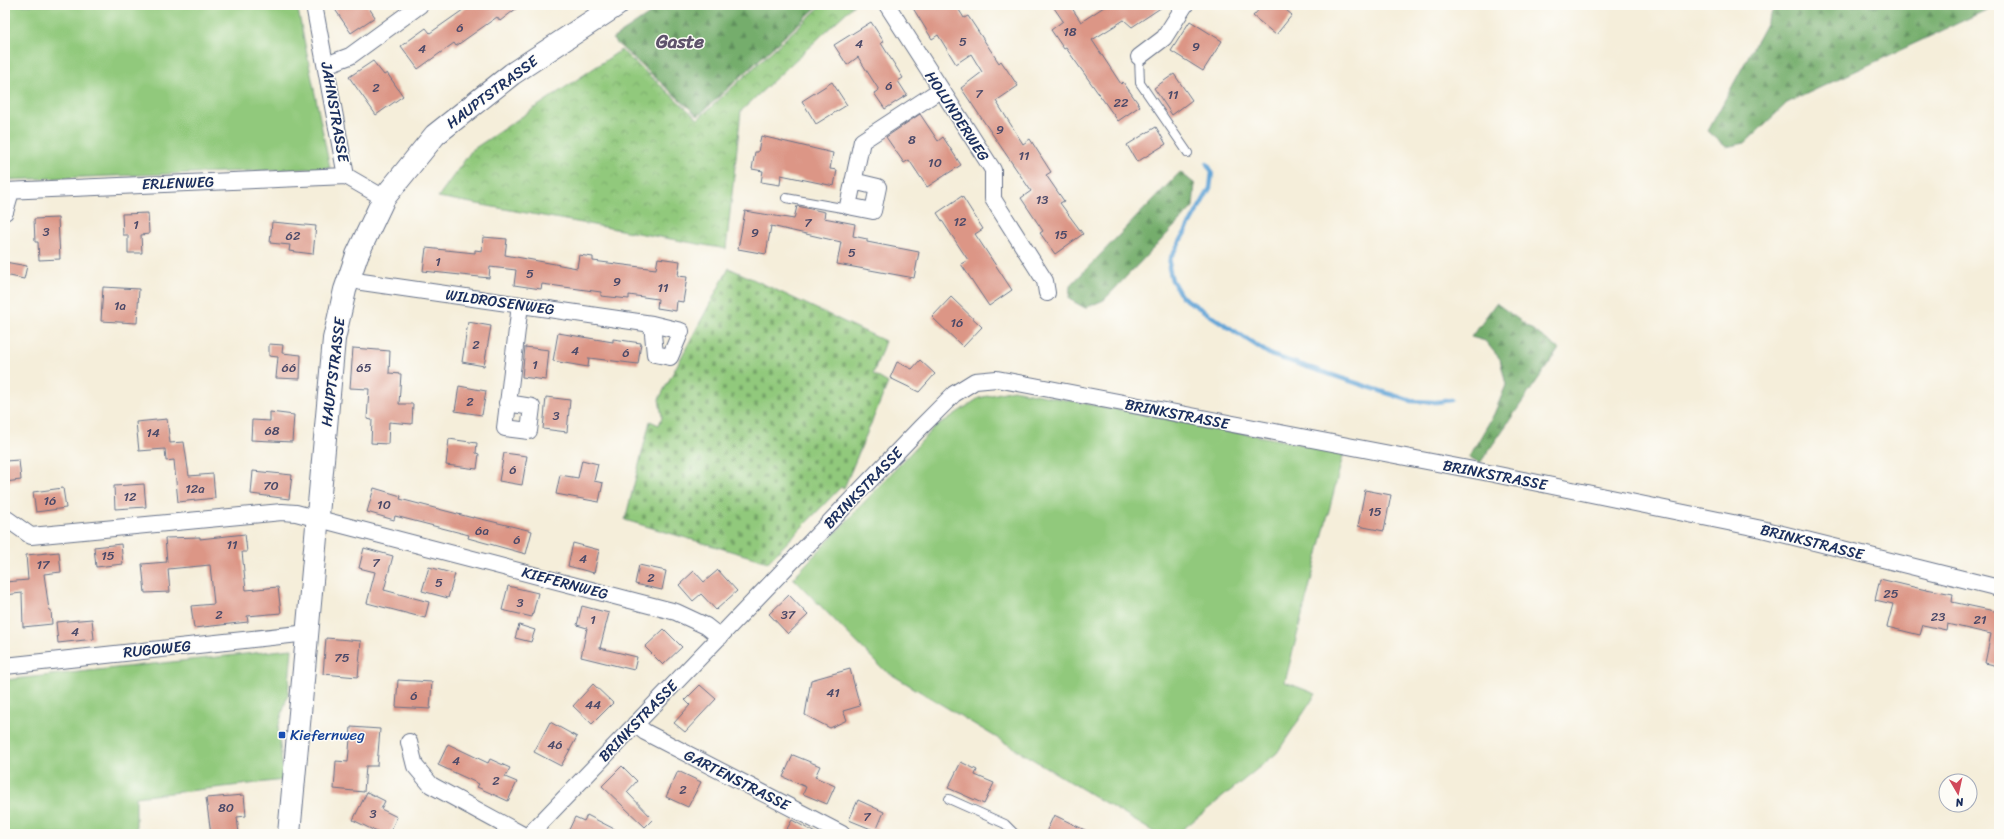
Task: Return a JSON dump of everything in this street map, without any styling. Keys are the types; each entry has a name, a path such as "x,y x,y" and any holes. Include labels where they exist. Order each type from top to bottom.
{"street":[{"name":"JAHNSTRASSE","path":"314,5 346,176 384,198"},
{"path":"326,65 350,56 420,5"},
{"name":"HAUPTSTRASSE","path":"289,834 334,339 349,278 357,255 384,198 435,134 512,74 617,5"},
{"name":"HOLUNDERWEG","path":"887,5 940,90 993,170 993,199 1045,281 1047,293"},
{"path":"1139,57 1164,38 1185,5"},
{"path":"853,182 878,187 873,211 848,206 853,182 862,141 940,90"},
{"name":"ERLENWEG","path":"5,212 8,191 346,176"},
{"name":"WILDROSENWEG","path":"349,278 362,282 652,324"},
{"path":"508,403 520,305"},
{"name":"BRINKSTRASSE","path":"530,834 954,394 975,381 997,379 1484,472 1762,530 1999,588"},
{"name":"KIEFERNWEG","path":"8,519 31,536 282,512 296,513 317,517 676,612 706,626 720,637"},
{"name":"RUGOWEG","path":"5,666 308,633"},
{"name":"GARTENSTRASSE","path":"635,724 645,732 842,834"},
{"path":"409,742 415,766 431,785 521,834"}],"lane":[{"path":"1139,57 1140,83 1188,153"},
{"path":"786,198 842,208 848,206"},
{"path":"949,799 1005,824 1015,834"}],"green space":[{"path":"5,5 297,5 330,168 5,180"},
{"path":"663,5 819,5 698,116 612,39"},
{"path":"822,5 854,5 741,111 726,249 438,197 472,150 621,50 698,119"},
{"path":"1776,5 1997,5 1787,103 1745,143 1726,147 1708,131"},
{"path":"1180,172 1195,184 1193,207 1104,300 1085,308 1069,299 1070,286"},
{"path":"729,268 885,341 873,374 888,383 844,488 841,487 768,562 625,520 650,421 659,425 662,417 659,399"},
{"path":"1496,303 1559,349 1480,463 1469,457 1494,414 1506,385 1500,359 1485,341 1471,337"},
{"path":"1013,390 1344,452 1285,682 1316,694 1277,753 1177,834 1157,834 884,670 793,578 934,428 979,398"},
{"path":"292,649 288,694 278,728 284,780 136,797 136,834 5,834 5,680"}],"building":[{"path":"332,5 367,5 375,17 351,33"},
{"path":"470,5 521,5 500,21 497,17 456,46 454,43 418,69 401,46 426,28 430,33"},
{"path":"911,5 956,5 964,18 968,16 999,63 1001,61 1018,86 996,101 1023,144 1030,139 1051,172 1046,175 1064,201 1060,203 1083,234 1055,254 1040,233 1043,231 1021,198 1031,191 961,88 982,72 971,54 956,64 938,35 932,39"},
{"path":"1052,5 1070,5 1081,22 1107,5 1165,5 1132,27 1124,20 1092,40 1121,84 1123,82 1140,106 1118,121 1066,48 1064,49 1051,30 1063,21"},
{"path":"1263,5 1280,5 1292,15 1276,35 1253,16"},
{"path":"1190,21 1222,41 1203,71 1171,51"},
{"path":"871,22 884,42 881,43 903,78 898,81 907,95 885,109 874,93 879,90 858,57 847,65 834,45"},
{"path":"373,61 384,75 387,73 403,96 376,115 349,77"},
{"path":"1174,74 1192,100 1172,115 1154,88"},
{"path":"832,82 847,105 816,124 802,101"},
{"path":"920,114 938,141 943,137 961,165 927,187 909,160 904,163 886,137"},
{"path":"1156,127 1166,144 1137,162 1127,145"},
{"path":"761,136 833,153 830,169 837,170 834,186 781,175 780,185 761,182 763,171 752,169 755,152 758,152"},
{"path":"962,196 983,229 975,234 1012,290 989,306 961,264 968,260 937,213"},
{"path":"797,206 825,212 824,218 855,224 853,236 867,239 867,242 919,252 914,278 837,264 841,242 771,226 766,254 738,249 745,211 794,219"},
{"path":"148,213 149,234 141,235 142,253 128,253 128,235 123,235 122,214"},
{"path":"58,218 60,259 39,260 38,242 35,242 34,219"},
{"path":"272,222 316,226 313,254 289,251 290,245 270,243"},
{"path":"483,237 507,239 505,255 577,268 579,255 593,257 593,261 656,269 658,258 680,261 678,276 687,277 683,302 677,301 676,311 657,308 658,299 629,295 629,299 601,296 601,292 542,284 541,289 514,285 516,270 490,267 489,278 423,271 426,248 475,253 475,250 482,251"},
{"path":"5,262 27,266 24,279 5,275"},
{"path":"103,287 139,289 137,323 101,321"},
{"path":"951,297 982,327 963,347 932,317"},
{"path":"468,322 491,326 484,366 462,362"},
{"path":"558,333 613,342 613,339 641,343 638,364 589,358 588,367 553,361"},
{"path":"269,344 283,345 282,353 301,355 300,379 276,378 278,357 269,356"},
{"path":"525,347 549,350 546,380 522,377"},
{"path":"353,348 390,351 389,373 401,374 399,404 413,404 412,424 389,422 388,444 371,443 372,420 367,419 369,389 350,388"},
{"path":"920,360 935,374 919,392 890,378 897,362 912,369"},
{"path":"459,386 486,391 482,415 455,411"},
{"path":"546,397 570,400 567,432 543,429"},
{"path":"270,412 294,415 292,442 251,440 252,420 270,421"},
{"path":"167,419 170,443 184,442 189,476 213,474 215,498 178,502 174,460 166,461 165,449 139,451 136,422"},
{"path":"449,439 477,443 476,453 479,454 477,469 446,465"},
{"path":"504,453 527,456 522,485 499,481"},
{"path":"19,460 21,480 5,482 5,461"},
{"path":"582,460 598,464 594,481 603,483 599,502 556,494 560,475 578,478"},
{"path":"253,471 292,475 289,499 251,494"},
{"path":"144,484 146,507 115,509 114,486"},
{"path":"63,488 66,508 36,512 33,492"},
{"path":"374,488 401,496 400,499 473,518 532,531 526,554 468,538 469,535 395,516 394,520 367,512"},
{"path":"1365,490 1391,495 1384,531 1358,526"},
{"path":"245,534 247,552 242,552 246,590 278,587 281,613 247,616 248,622 194,628 191,606 214,604 210,565 168,569 170,592 145,593 142,564 167,562 165,538 200,537 200,539"},
{"path":"573,543 599,550 594,573 568,566"},
{"path":"121,544 123,564 96,567 94,547"},
{"path":"364,548 393,556 384,590 429,602 425,618 367,603 375,572 359,568"},
{"path":"59,552 61,572 44,574 49,610 51,610 52,624 23,627 22,593 5,595 5,582 28,580 26,555"},
{"path":"639,565 666,571 662,590 635,584"},
{"path":"429,567 455,574 448,598 422,591"},
{"path":"718,570 737,591 716,610 701,594 693,601 679,585 694,571 704,582"},
{"path":"1880,579 1926,590 1953,594 1952,602 1999,612 1999,666 1985,663 1991,634 1947,624 1946,630 1923,625 1920,635 1887,627 1893,604 1875,600"},
{"path":"508,586 538,593 532,617 502,610"},
{"path":"789,595 808,615 788,634 769,614"},
{"path":"582,606 609,613 600,648 637,657 634,670 581,657 587,628 577,625"},
{"path":"92,619 94,639 58,643 56,622"},
{"path":"519,625 535,630 531,642 515,638"},
{"path":"664,629 682,647 663,665 645,647"},
{"path":"326,638 361,641 358,677 323,674"},
{"path":"850,669 860,706 843,711 847,720 830,728 805,715 811,680"},
{"path":"398,680 432,682 430,709 396,707"},
{"path":"593,684 613,703 592,724 573,706"},
{"path":"700,685 716,699 685,732 674,723 690,705 685,700"},
{"path":"550,722 577,737 561,766 534,752"},
{"path":"351,727 380,729 377,766 366,766 364,792 334,789 336,761 348,762"},
{"path":"448,744 488,763 490,759 510,768 505,777 517,782 508,801 477,787 479,784 438,765"},
{"path":"793,755 820,766 815,777 835,786 827,804 803,794 806,787 783,777"},
{"path":"961,762 977,770 975,775 994,783 984,804 948,788"},
{"path":"622,766 637,781 627,792 653,819 645,827 602,786"},
{"path":"678,771 701,782 688,807 666,797"},
{"path":"367,792 385,801 381,809 397,817 389,834 381,834 353,820"},
{"path":"244,795 246,816 237,817 239,834 211,834 206,798"},
{"path":"858,800 884,812 876,831 849,820"},
{"path":"587,815 624,834 567,834 575,817 584,821"},
{"path":"1054,815 1093,834 1045,834"},
{"path":"792,820 817,834 784,834"}],"waterway":[{"path":"1207,164 1212,172 1210,188 1170,259 1169,268 1172,280 1181,296 1271,355 1411,401 1436,402 1451,400"}],"place":[{"name":"Kiefernweg","path":"282,735"}],"district":[{"name":"Gaste","path":"680,41"}]}
